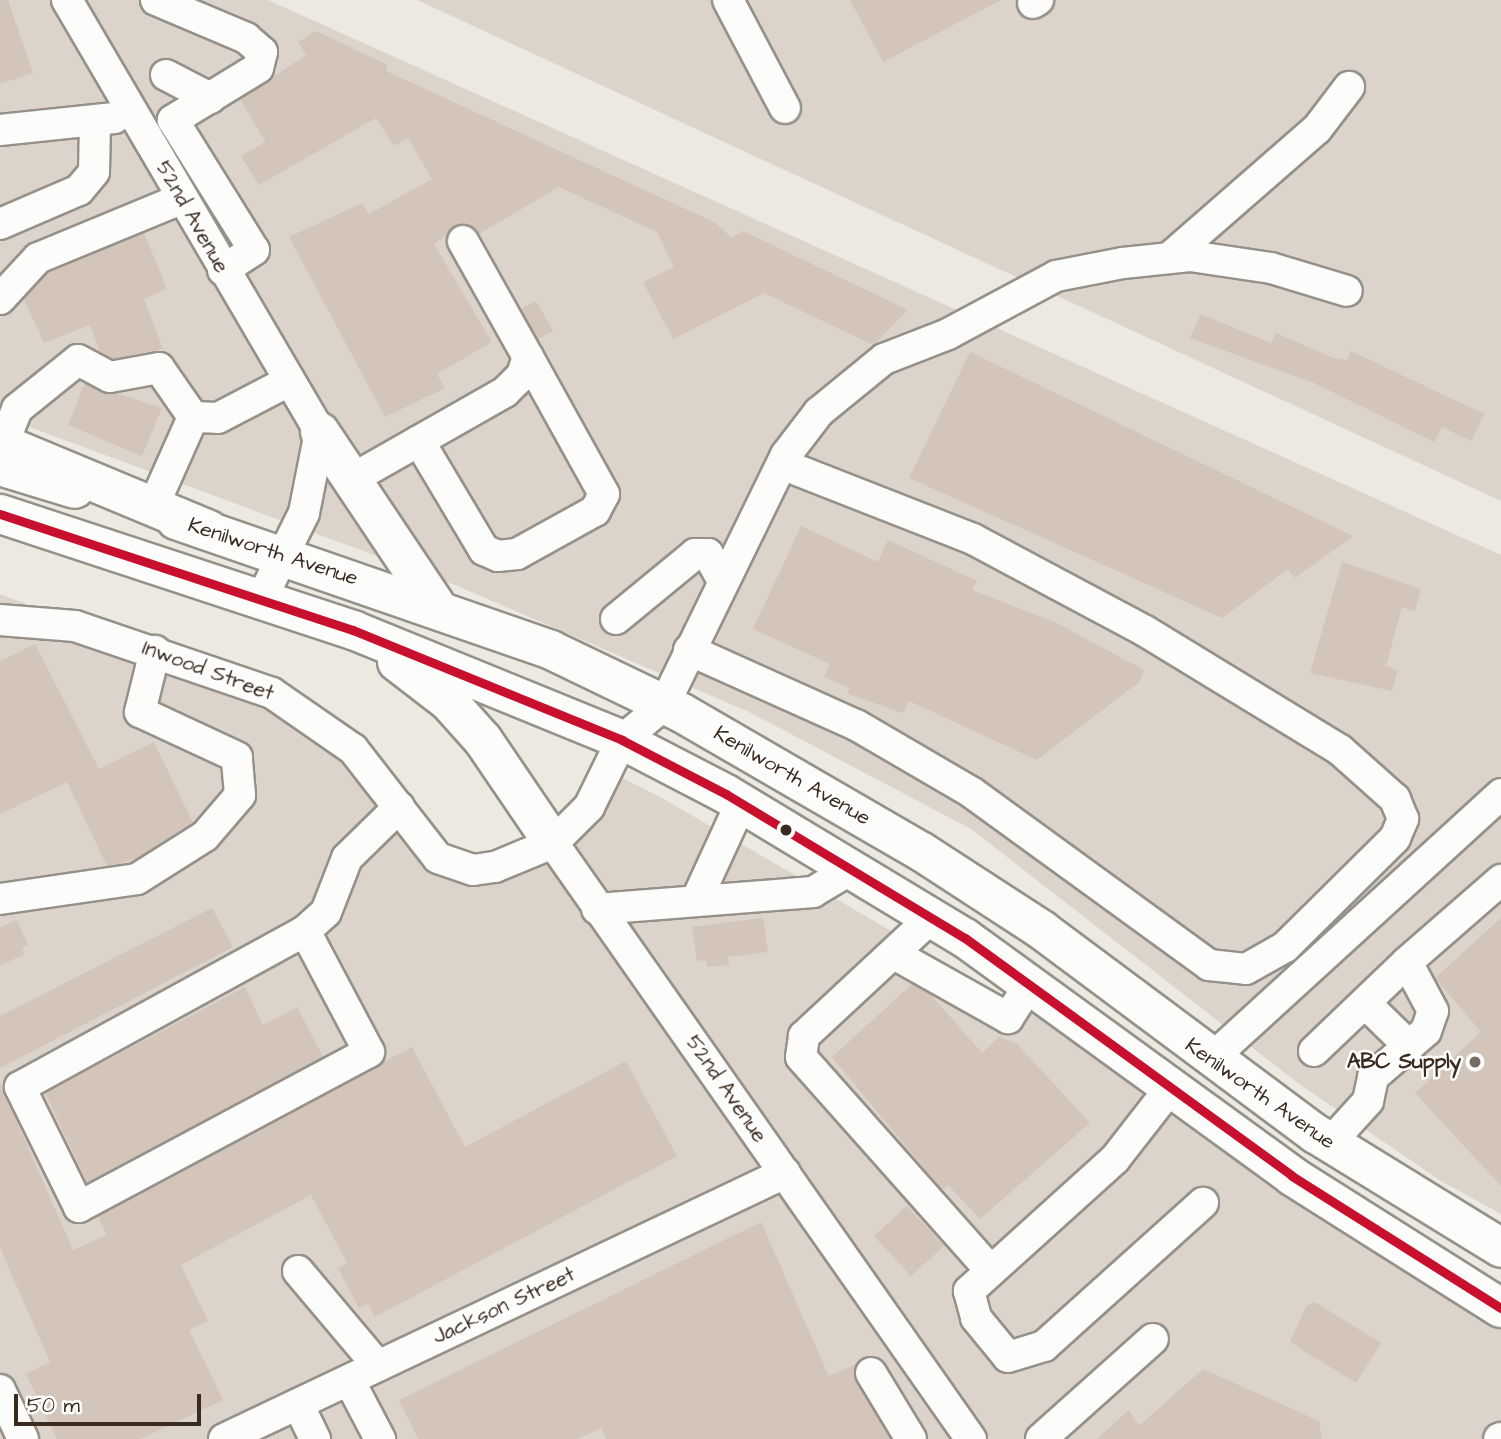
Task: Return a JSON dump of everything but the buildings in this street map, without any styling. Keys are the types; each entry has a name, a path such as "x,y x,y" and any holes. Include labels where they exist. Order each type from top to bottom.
{"main road":[{"path":"320,432 438,608"},
{"path":"1,451 209,530"},
{"name":"Kenilworth Avenue","path":"1,451 209,530 285,554 551,650 664,705 922,852 1042,930 1211,1059 1330,1143 1501,1248"},
{"path":"0,514 353,630 622,740 741,803 932,917 1030,984 1292,1176 1501,1308"},
{"path":"353,630 449,702 483,740 552,843"}],"street":[{"name":"52nd Avenue","path":"67,0 181,199 320,432"},
{"path":"156,0 246,38 262,52 258,68 173,120 254,250 223,270"},
{"path":"729,0 785,108"},
{"path":"166,75 210,98"},
{"path":"1168,258 1317,128 1349,88"},
{"path":"0,130 21,123 95,124 131,112"},
{"path":"0,224 79,190 94,172 95,124"},
{"path":"0,299 38,258 181,199"},
{"path":"419,441 484,550 498,556 517,554 594,511 604,494 463,241"},
{"path":"552,843 589,807 622,740 664,705 722,579 782,464 819,412 884,359 948,334 1056,276 1168,258 1271,268 1347,291"},
{"path":"352,480 505,392 528,357"},
{"path":"1,451 17,409 78,360 110,377 159,368 193,417"},
{"path":"193,417 218,418 289,381"},
{"path":"153,507 193,417"},
{"path":"261,600 304,513 320,432"},
{"path":"689,650 858,726 971,792 1209,965 1246,969 1285,947 1395,838 1403,819 1386,791 1339,750 1191,659 973,539 782,464"},
{"path":"616,619 695,554 708,554 722,579"},
{"path":"0,609 30,618"},
{"name":"Inwood Street","path":"0,620 30,618 155,651 272,693 318,720 354,749 438,858 453,866 495,867 552,843"},
{"path":"0,899 136,879 205,836 240,795 237,757 140,712 155,651"},
{"path":"696,901 741,803"},
{"path":"304,930 369,1052 79,1207 20,1087 304,930 326,912 347,858 399,807"},
{"path":"1211,1059 1495,812"},
{"name":"52nd Avenue","path":"552,843 971,1439"},
{"path":"597,909 813,892 853,869"},
{"path":"1314,1051 1408,962 1501,880"},
{"path":"932,917 804,1036 801,1057 990,1270"},
{"path":"894,954 1008,1018 1030,984"},
{"path":"1330,1143 1368,1101 1373,1077 1426,1031 1433,1011 1408,962"},
{"path":"1365,1003 1409,1046"},
{"path":"1171,1087 1115,1159 969,1291 976,1318 1008,1357 1044,1346 1203,1203"},
{"name":"Jackson Street","path":"224,1439 785,1173"},
{"path":"298,1271 378,1366"},
{"path":"1041,1439 1153,1339"},
{"path":"871,1373 911,1439"},
{"path":"349,1380 380,1439"},
{"path":"0,1390 23,1439"},
{"path":"298,1404 316,1439"}],"shaded area":[{"path":"0,0 268,0 1501,555 1501,1214 1441,1181 1299,1084 971,829 749,712 460,587 0,416"},
{"path":"417,0 1501,0 1501,501"},
{"path":"0,594 307,711 442,862 552,843 609,771 662,798 1036,1015 1297,1204 1501,1323 1501,1439 0,1439"}],"transit line":[{"path":"0,514 353,630 622,740 726,794 965,938 1292,1176 1501,1308"}],"place":[{"name":"ABC Supply","path":"1475,1062"}]}
